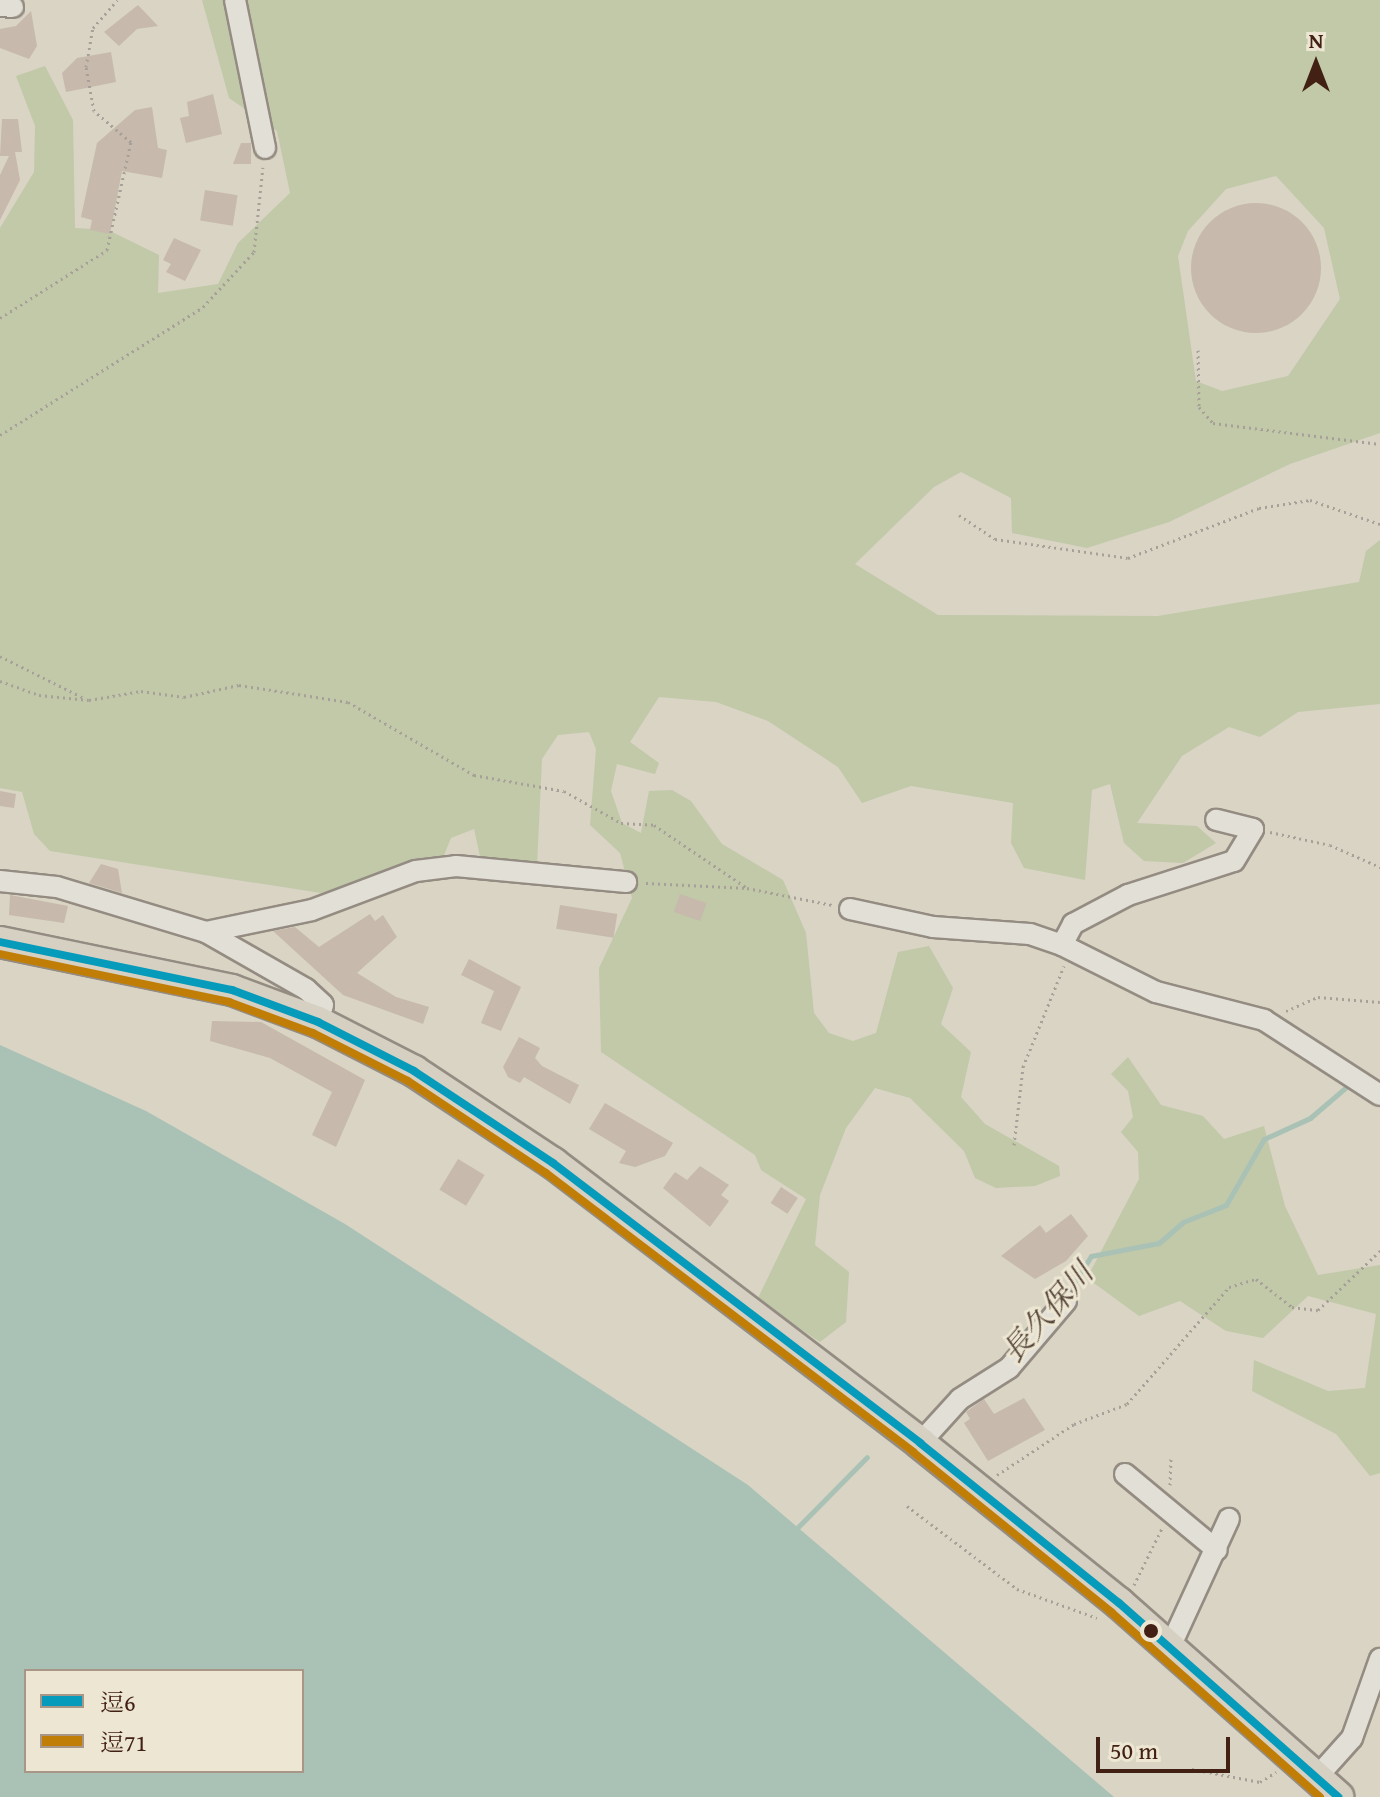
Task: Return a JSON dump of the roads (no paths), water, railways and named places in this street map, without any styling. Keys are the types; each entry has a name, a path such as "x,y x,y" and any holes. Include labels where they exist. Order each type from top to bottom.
{"highway":[{"path":"0,942 172,974 318,1022 414,1071 553,1163 920,1443 979,1491 1113,1612 1170,1647 1317,1778"}],"street":[{"path":"235,0 265,148"},
{"path":"1066,949 1073,924 1128,895 1234,861 1253,829 1216,820"},
{"path":"206,932 456,866 626,882"},
{"path":"0,881 57,887 206,932 306,989 323,1005 318,1022"},
{"path":"850,909 933,927 1030,934 1156,992 1264,1020 1380,1095"},
{"path":"920,1443 960,1399 1009,1368 1066,1301"},
{"path":"1125,1474 1217,1550"},
{"path":"1170,1647 1229,1519"},
{"path":"1317,1778 1352,1738 1380,1659"}],"waterway":[{"name":"長久保川","path":"1066,1296 1091,1256 1159,1243 1183,1222 1226,1205 1264,1139 1310,1118 1351,1083"},
{"name":"長久保川","path":"798,1527 867,1457"}]}
